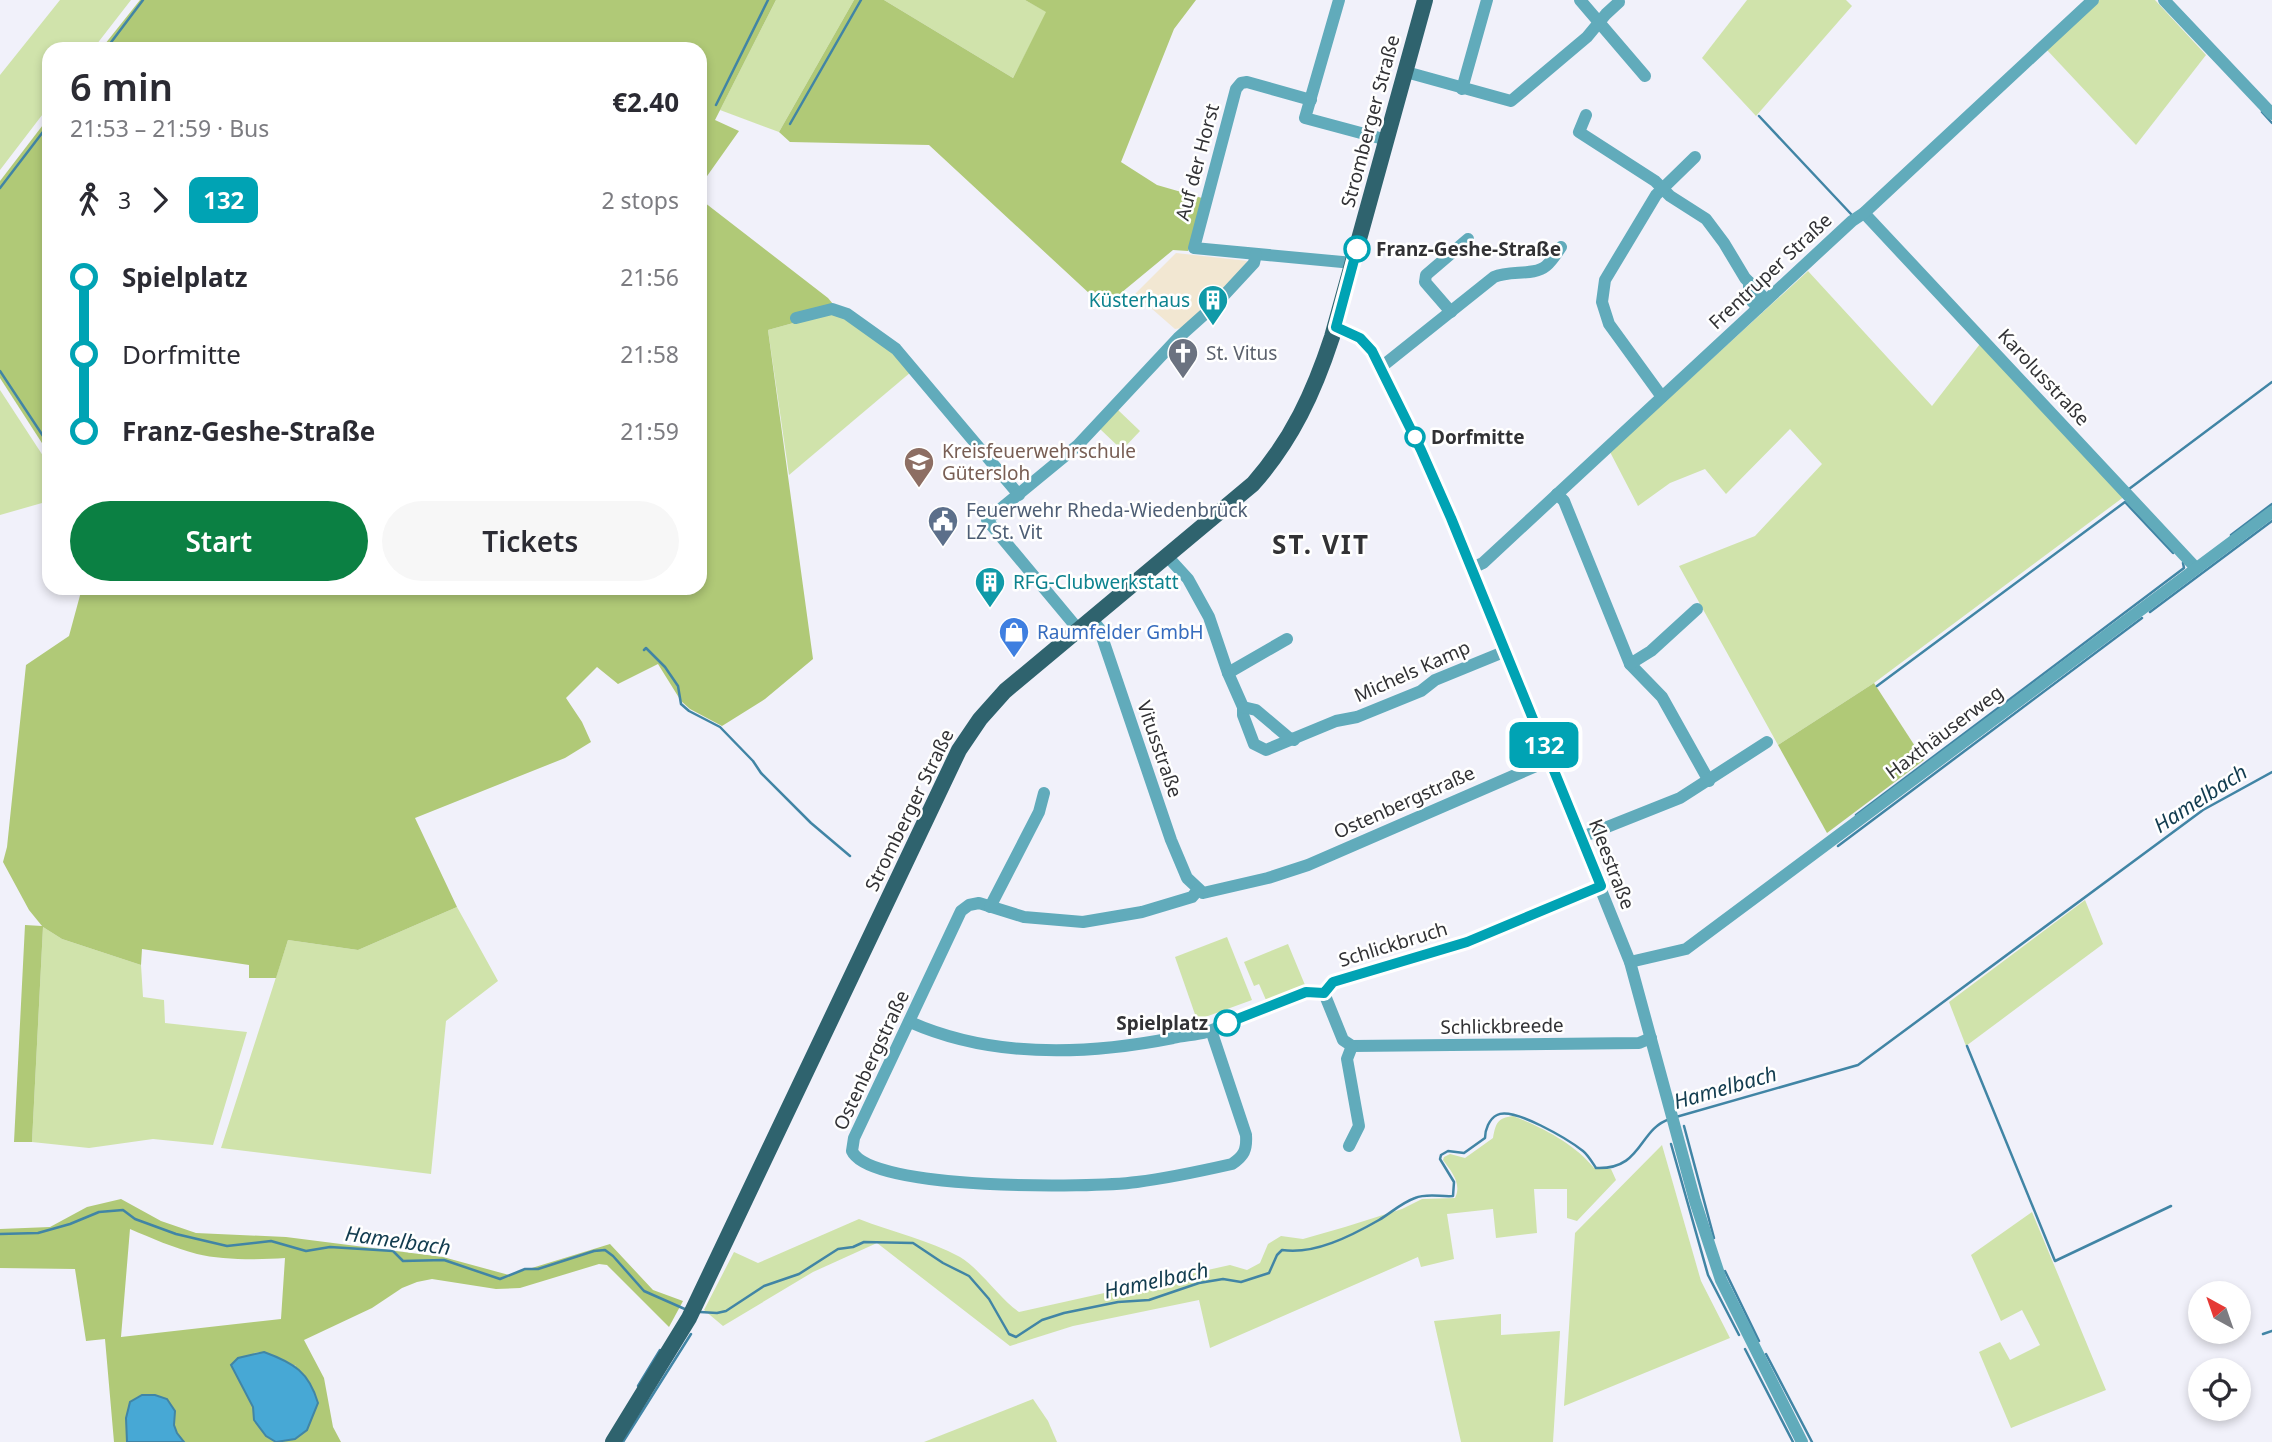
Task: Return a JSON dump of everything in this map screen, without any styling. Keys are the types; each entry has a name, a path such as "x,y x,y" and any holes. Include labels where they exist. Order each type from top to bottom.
{"main road":[{"name":"Stromberger Straße","path":"613,1442 698,1300 959,750 980,719 1005,691 1253,484 1278,454 1316,385 1336,327 1425,0"}],"street":[{"path":"1339,0 1305,118 1387,140"},
{"path":"1462,89 1487,0"},
{"path":"1580,0 1645,76"},
{"name":"Frentruper Straße","path":"1472,568 1483,563 2093,0"},
{"path":"2164,0 2272,114"},
{"path":"1406,72 1511,101 1587,37 1619,2"},
{"name":"Auf der Horst","path":"1311,100 1247,82 1241,83 1236,89 1194,248 1353,263"},
{"path":"1586,115 1579,132 1656,181 1670,197 1706,219 1762,304"},
{"path":"1662,397 1609,324 1602,302 1605,280 1662,189 1695,157"},
{"name":"Karolusstraße","path":"1864,213 2196,568"},
{"path":"1451,312 1425,282 1426,275 1468,239"},
{"path":"1380,368 1494,277 1504,273 1540,270 1562,247"},
{"path":"796,318 832,309 847,314 896,349 1019,495 1077,446 1178,338 1216,304 1254,263 1256,254"},
{"name":"Kleestraße","path":"1336,327 1360,338 1372,351 1421,450 1472,568 1630,961 1695,1201 1721,1280 1802,1442"},
{"path":"1557,494 1564,501 1630,664 1662,697 1709,781"},
{"name":"Vitusstraße","path":"1019,495 987,520 1085,624 1099,628 1171,840 1187,878 1198,890"},
{"name":"Haxthäuserweg","path":"1630,961 1686,949 2272,512"},
{"name":"Michels Kamp","path":"1167,555 1188,579 1209,617 1228,673 1243,706 1243,715 1254,744 1266,750 1336,721 1357,718 1421,691 1435,680 1506,650"},
{"path":"1630,664 1651,652 1697,609"},
{"path":"1228,673 1287,639"},
{"path":"1243,706 1256,710 1294,740"},
{"path":"1582,837 1680,798 1767,742"},
{"name":"Ostenbergstraße","path":"1212,1033 1247,1147 1241,1158 1223,1166 1136,1182 1061,1187 990,1185 913,1175 870,1167 854,1156 854,1138 961,911 969,905 979,903 1024,917 1083,922 1142,912 1192,897 1198,890 1203,893 1213,892 1308,865 1550,760"},
{"path":"990,907 1039,812 1045,793"},
{"name":"Schlickbruch","path":"909,1022 933,1033 966,1041 1055,1051 1132,1046 1212,1033 1223,1024 1306,992 1324,993 1333,982 1467,942 1601,886"},
{"path":"1324,993 1343,1040 1352,1046 1347,1059 1359,1126 1349,1146"},
{"name":"Schlickbreede","path":"1352,1046 1619,1044 1639,1043 1651,1038"}],"shaded area":[{"name":"St. Vitus","path":"1176,253 1248,261 1213,301 1181,328 1175,329 1135,294"}],"green space":[{"path":"60,0 131,0 98,42 42,42 42,115 0,170 0,75"},
{"path":"140,0 776,0 715,120 739,131 707,176 707,42 107,42"},
{"path":"776,0 854,0 779,132 720,110"},
{"path":"854,0 884,0 1013,78 1046,12 1025,0 1196,0 1174,29 1121,162 1157,185 1202,198 1188,251 1173,250 1104,307 929,145 790,142 779,132"},
{"path":"884,0 1025,0 1047,12 1013,78"},
{"path":"1747,0 1846,0 1852,6 1756,116 1702,58"},
{"path":"2099,0 2155,0 2206,55 2136,145 2047,50 2047,47"},
{"path":"42,126 42,443 0,378 0,181"},
{"path":"707,204 828,298 844,317 833,312 768,330 813,659 765,699 722,726 690,709 681,701 658,664 618,684 597,667 566,698 591,742 565,758 415,818 457,907 358,950 288,940 276,978 249,978 249,965 142,949 141,965 62,939 43,927 32,1142 14,1142 25,925 42,926 29,910 3,862 7,847 26,665 69,636 80,595 707,595"},
{"path":"1808,271 1932,406 1980,344 2125,496 1874,683 1778,745 1679,566 1755,536 1822,464 1790,429 1726,494 1705,469 1670,483 1638,506 1610,452"},
{"path":"833,312 875,338 911,372 789,475 768,330"},
{"path":"0,390 42,454 42,503 0,515"},
{"path":"1117,409 1140,431 1122,450 1099,428"},
{"path":"1874,683 1924,760 1827,833 1778,745"},
{"path":"2085,900 2103,944 1966,1046 1949,1002"},
{"path":"457,907 498,981 446,1021 431,1174 221,1148 288,940 358,950"},
{"path":"43,927 62,939 141,965 143,997 164,1000 165,1023 247,1032 213,1145 153,1139 89,1148 32,1142"},
{"path":"1227,937 1252,1000 1197,1020 1175,957"},
{"path":"1288,944 1305,985 1266,1000 1259,984 1254,986 1244,962"},
{"path":"1513,1116 1557,1137 1577,1151 1594,1168 1611,1169 1616,1180 1577,1221 1567,1218 1567,1189 1534,1189 1537,1233 1496,1238 1493,1209 1447,1214 1454,1259 1421,1267 1418,1257 1210,1348 1199,1300 1073,1326 1010,1346 877,1243 813,1272 723,1326 704,1310 734,1252 758,1263 859,1219 960,1257 1019,1312 1230,1265 1247,1270 1260,1263 1268,1244 1281,1236 1303,1239 1402,1209 1422,1199 1455,1198 1457,1183 1443,1160 1444,1157 1450,1154 1465,1158 1493,1138 1500,1120"},
{"path":"1662,1145 1701,1281 1730,1338 1564,1406 1575,1233"},
{"path":"121,1199 161,1221 196,1233 286,1237 443,1257 509,1275 610,1244 653,1290 683,1301 669,1327 607,1265 599,1264 520,1288 496,1289 432,1279 417,1282 402,1288 372,1308 304,1340 324,1378 333,1427 341,1442 184,1442 174,1425 175,1411 167,1399 155,1395 126,1418 127,1442 114,1442 105,1339 86,1341 75,1269 0,1268 0,1229 50,1227 87,1207","holes":["130,1229 188,1252 207,1256 240,1259 285,1258 281,1319 121,1337","264,1352 296,1366 254,1420 253,1407 245,1391 254,1353"]},
{"path":"2032,1212 2106,1390 2011,1428 1979,1352 2000,1342 2010,1360 2040,1345 2022,1310 2001,1321 1971,1255"},
{"path":"1501,1314 1501,1335 1560,1331 1553,1442 1461,1442 1434,1321"},
{"path":"1033,1399 1048,1421 1057,1442 924,1442"}],"water":[{"path":"264,1352 299,1370 310,1384 318,1403 307,1430 295,1439 276,1442 266,1436 254,1420 253,1407 231,1365 238,1358"},
{"path":"142,1395 167,1399 175,1411 174,1425 177,1433 184,1442 127,1442 126,1418 130,1402"}],"waterway":[{"path":"111,42 143,0"},
{"path":"716,105 768,0"},
{"path":"790,124 861,0"},
{"path":"2262,112 2272,123"},
{"path":"1759,116 1851,214"},
{"path":"0,188 42,133"},
{"path":"0,371 42,434"},
{"path":"2129,489 2272,382"},
{"path":"1877,686 2125,502 2173,553"},
{"path":"2231,535 2272,504"},
{"path":"2150,612 2272,521"},
{"path":"1856,815 2184,568 2183,563"},
{"path":"1838,846 2142,618"},
{"path":"644,650 646,648 665,667 678,686 681,704 720,727 811,823 850,856"},
{"name":"Hamelbach","path":"1676,1117 1858,1065 2203,810 2272,772"},
{"path":"1967,1046 2055,1261 2171,1206"},
{"name":"Hamelbach","path":"700,1312 726,1311 764,1286 799,1274 838,1249 864,1242 913,1243 969,1276 989,1299 1009,1334 1016,1337 1042,1320 1064,1313 1118,1302 1149,1300 1199,1283 1223,1279 1241,1282 1269,1273 1282,1250 1307,1250 1332,1243 1420,1197 1453,1196 1454,1182 1440,1159 1441,1155 1448,1151 1464,1153 1485,1138 1488,1125 1497,1115 1515,1115 1554,1132 1583,1151 1596,1168 1623,1163 1652,1131 1670,1119"},
{"path":"1684,1126 1714,1238"},
{"path":"1671,1144 1708,1275 1739,1335"},
{"name":"Hamelbach","path":"0,1234 38,1233 99,1212 123,1210 135,1219 176,1234 227,1246 271,1241 306,1251 330,1247 393,1251 403,1261 444,1260 500,1279 525,1269 538,1269 605,1250 644,1291 687,1310"},
{"path":"1725,1271 1759,1341"},
{"path":"2263,1334 2272,1331"},
{"path":"623,1442 691,1334"},
{"path":"1745,1349 1793,1442"},
{"path":"638,1386 660,1350"},
{"path":"1766,1354 1812,1442"}],"bus line":[{"name":"132","path":"1227,1023 1306,992 1324,993 1333,982 1467,942 1601,886 1467,555 1421,450 1372,351 1360,338 1336,327 1357,249"}],"place":[{"name":"Franz-Geshe-Straße","path":"1357,249"},
{"name":"Küsterhaus","path":"1213,327"},
{"name":"St. Vitus","path":"1183,380"},
{"name":"Dorfmitte","path":"1415,437"},
{"name":"Kreisfeuerwehrschule Gütersloh","path":"919,489"},
{"name":"Feuerwehr Rheda-Wiedenbrück LZ St. Vit","path":"943,548"},
{"name":"RFG-Clubwerkstatt","path":"990,609"},
{"name":"Raumfelder GmbH","path":"1014,659"},
{"name":"Spielplatz","path":"1227,1023"}],"district":[{"name":"ST. VIT","path":"1321,544"}]}
